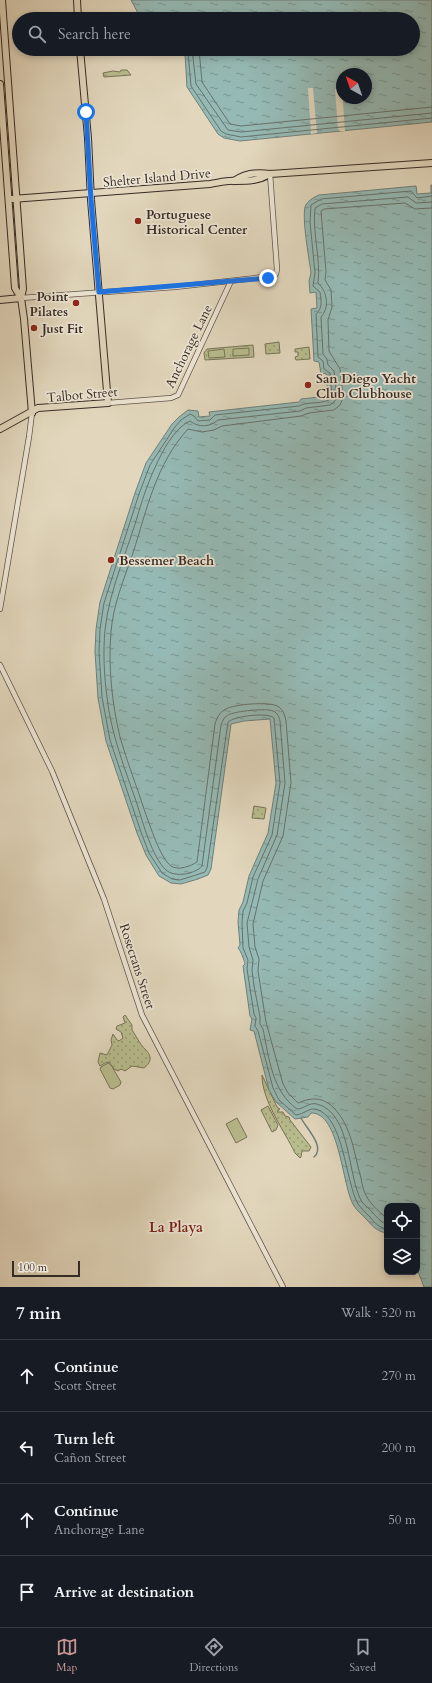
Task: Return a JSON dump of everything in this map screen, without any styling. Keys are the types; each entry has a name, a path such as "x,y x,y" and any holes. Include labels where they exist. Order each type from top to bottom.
{"main road":[{"path":"2,0 23,289 21,298 32,413"},
{"path":"77,0 78,12"},
{"path":"81,56 108,403"},
{"path":"0,84 15,288 21,298"},
{"name":"Shelter Island Drive","path":"9,199 234,181 246,182 259,180 270,174 432,163"},
{"path":"0,300 21,298"},
{"name":"Talbot Street","path":"0,429 32,413 38,408 108,403"}],"street":[{"path":"21,298 270,278 276,273 270,174"},
{"name":"Anchorage Lane","path":"171,398 179,393 231,281"},
{"name":"Talbot Street","path":"108,403 171,398"},
{"path":"0,609 32,413"},
{"name":"Rosecrans Street","path":"0,665 52,771 104,899 140,1010 283,1287"}],"green space":[{"path":"121,70 127,70 131,75 104,77 103,73 113,71 120,72"},
{"path":"279,342 280,353 266,354 265,344"},
{"path":"253,345 254,357 205,360 204,353 207,349"},
{"path":"309,347 310,359 296,360 295,357 298,356 298,352 295,352 295,349"},
{"path":"249,348 249,355 233,356 233,349"},
{"path":"224,349 225,357 209,358 208,351"},
{"path":"254,806 266,808 264,819 252,818"},
{"path":"125,1015 132,1025 132,1030 150,1056 149,1063 144,1068 132,1066 125,1071 121,1069 118,1071 114,1069 109,1062 100,1066 98,1062 100,1053 107,1055 112,1045 111,1040 113,1034 119,1041 123,1038 121,1032 116,1029 117,1026 125,1023 123,1017"},
{"path":"108,1063 111,1065 121,1082 120,1085 113,1089 110,1088 100,1069"},
{"path":"262,1075 277,1107 280,1109 277,1112 283,1112 285,1116 289,1117 311,1147 309,1151 302,1151 300,1158 295,1153 274,1115 263,1085"},
{"path":"268,1106 278,1125 276,1130 272,1132 261,1110"},
{"path":"237,1118 247,1137 236,1143 226,1124"}],"water":[{"path":"131,0 432,0 432,122 240,141 224,138 218,134 187,87 185,56 420,56 420,12 137,12"},
{"path":"432,185 432,1287 424,1287 419,1275 420,1203 384,1203 384,1232 371,1225 354,1206 350,1197 339,1152 328,1124 321,1116 311,1113 308,1117 295,1119 276,1102 269,1090 254,1031 250,1030 252,1019 250,1016 243,966 245,964 238,948 240,945 238,922 239,910 243,902 249,876 268,833 276,783 270,719 244,721 231,724 211,869 208,875 198,879 181,884 171,883 159,876 146,855 137,833 106,741 98,698 95,652 96,629 100,602 135,493 146,463 172,424 188,410 198,411 199,417 210,416 209,412 299,402 301,399 328,396 326,373 321,374 319,362 314,361 311,309 317,308 316,292 310,293 309,281 311,273 304,221 305,207 307,203 319,195 416,186 417,194 431,193"}],"pier":[{"path":"308,88 313,88 317,133 311,134"},
{"path":"336,104 343,104 345,131 340,131 338,129"}],"waterway":[{"path":"301,1118 314,1138 318,1148 314,1157"}],"place":[{"name":"Portuguese Historical Center","path":"138,221"},
{"name":"Point Pilates","path":"76,303"},
{"name":"Just Fit","path":"34,328"},
{"name":"San Diego Yacht Club Clubhouse","path":"308,385"},
{"name":"Bessemer Beach","path":"111,560"}],"district":[{"name":"La Playa","path":"176,1227"}],"route":[{"path":"86,112 91,200 99,292 268,278"}]}
